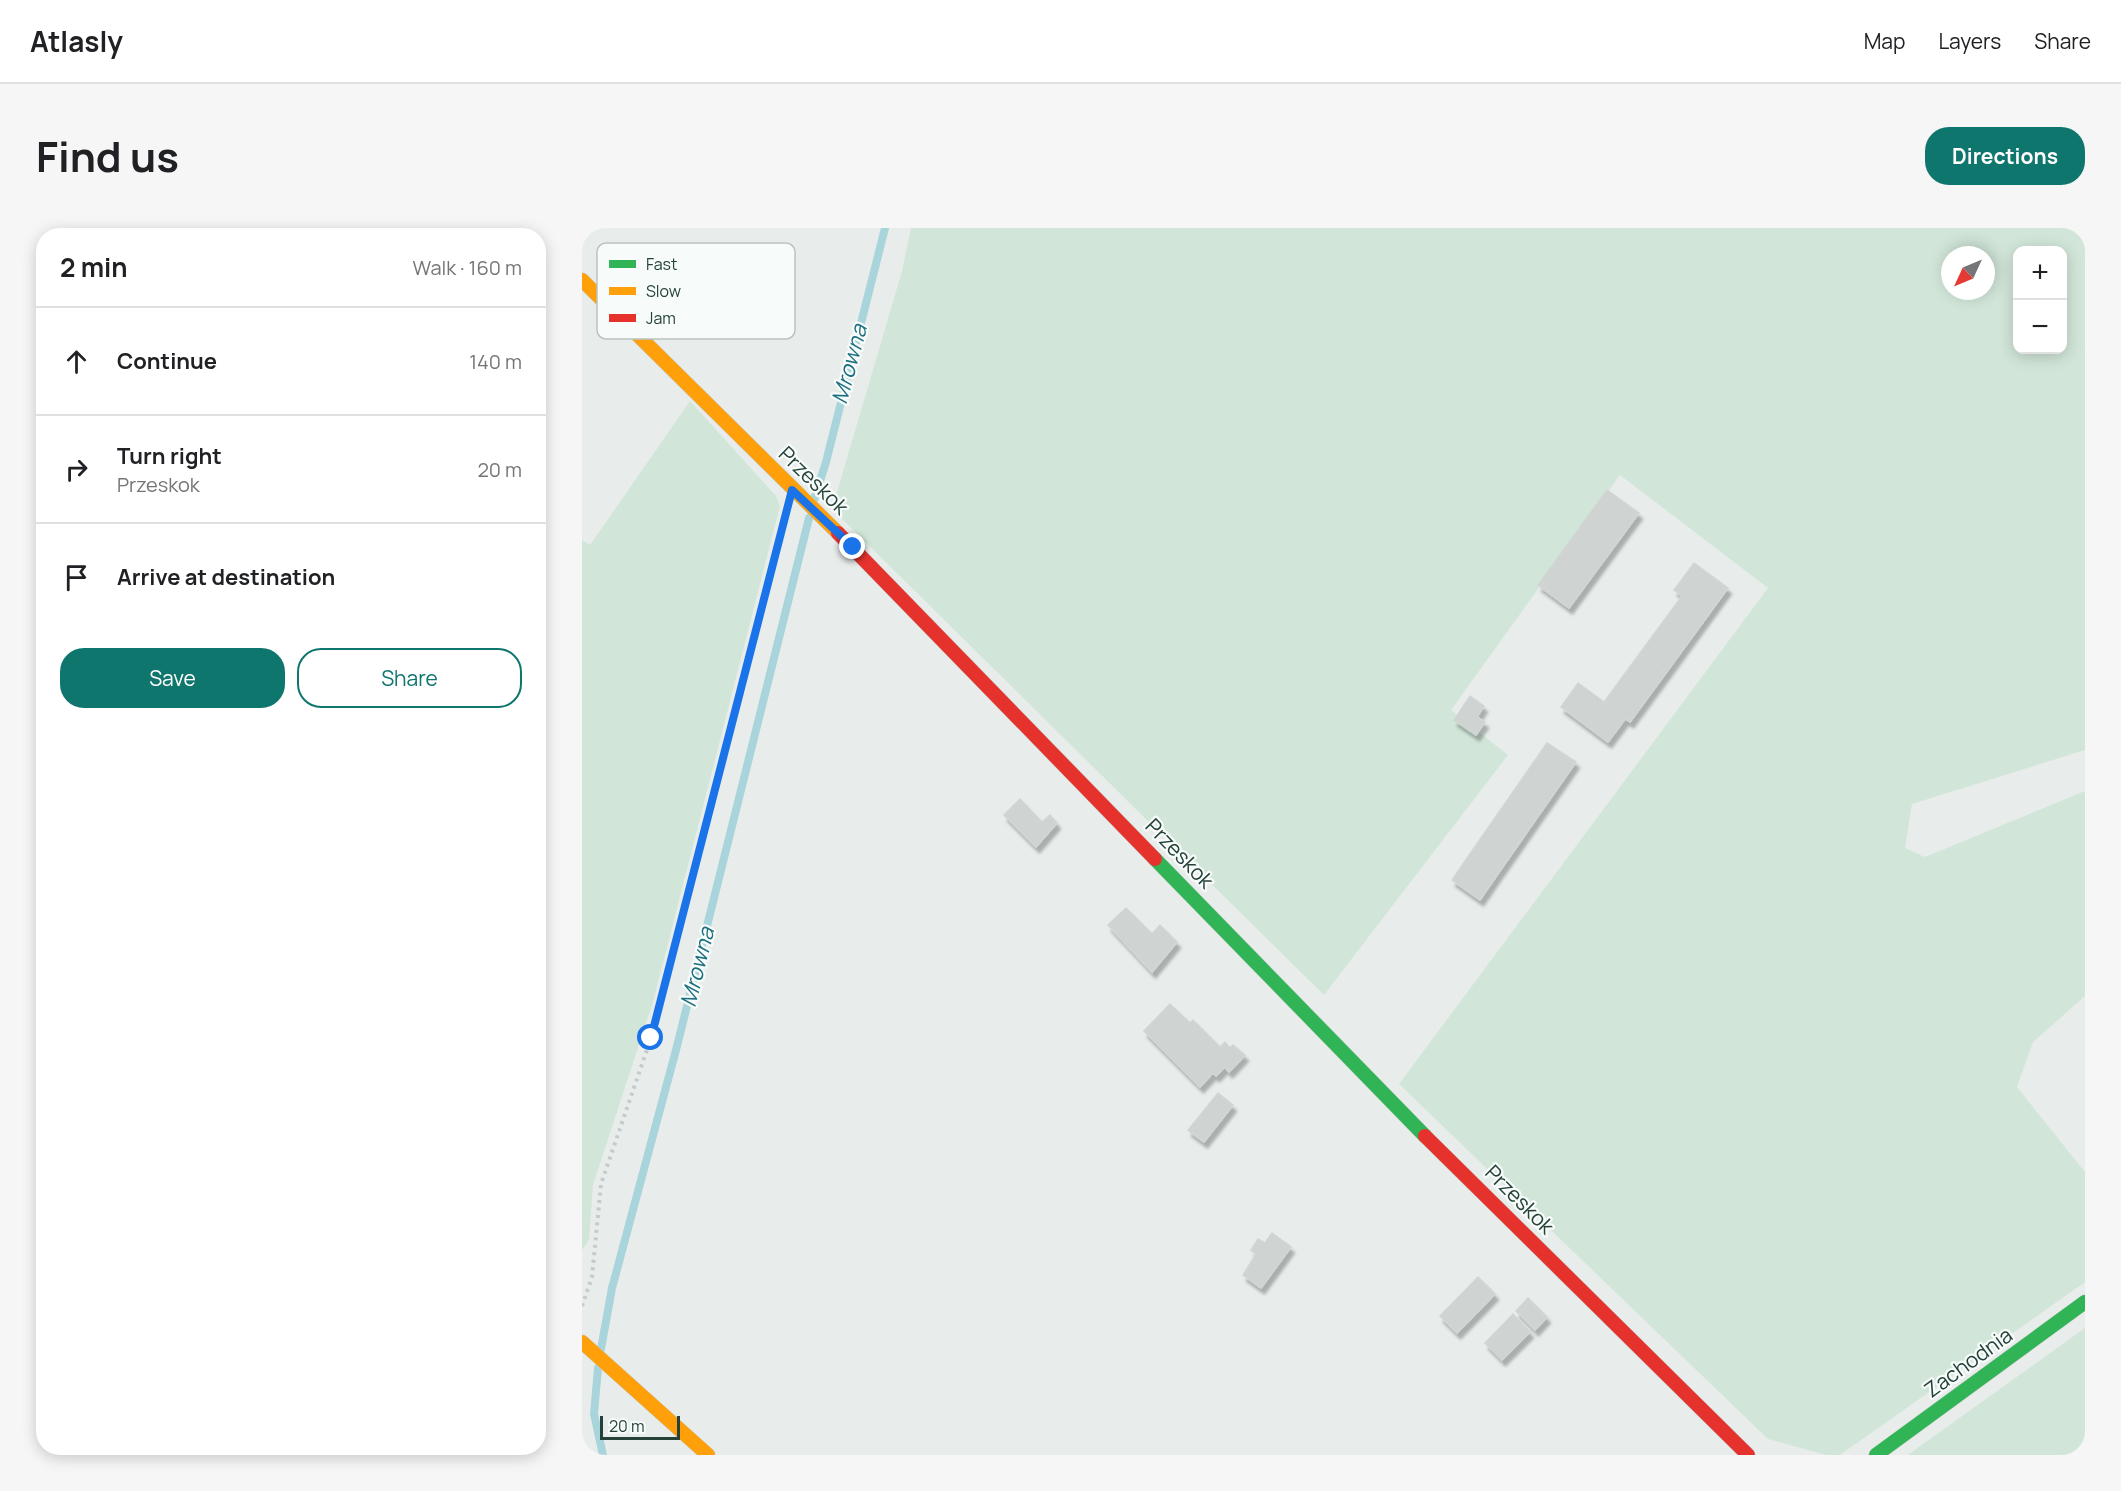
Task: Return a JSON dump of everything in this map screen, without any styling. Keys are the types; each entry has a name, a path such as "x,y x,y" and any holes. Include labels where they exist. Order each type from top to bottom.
{"street":[{"name":"Przeskok","path":"582,280 597,295"},
{"name":"Przeskok","path":"641,339 792,490 861,555 1378,1089 1748,1455"},
{"name":"Zachodnia","path":"1876,1455 2085,1302"},
{"path":"582,1342 708,1455"}],"path":[{"path":"582,1306 591,1277 601,1184 651,1038 792,490"}],"green space":[{"path":"911,228 2085,228 2085,750 1912,804 1905,848 1925,857 2085,791 2085,996 2033,1042 2017,1087 2085,1172 2085,1282 1840,1455 1826,1455 1768,1439 1399,1084 1768,588 1620,475 1451,710 1508,755 1324,995 832,509 902,271"},
{"path":"690,401 776,496 780,506 653,1002 593,1185 589,1240 582,1250 582,540 590,545"},
{"path":"2085,1328 2085,1455 1908,1455 1909,1454"}],"building":[{"path":"1607,490 1639,513 1569,608 1538,585"},
{"path":"1694,563 1728,588 1666,673 1640,653 1682,596 1674,590"},
{"path":"1640,653 1666,673 1630,722 1604,702"},
{"path":"1578,683 1626,718 1608,742 1561,707"},
{"path":"1470,696 1484,706 1477,717 1485,722 1476,735 1454,720"},
{"path":"1547,743 1576,762 1502,868 1474,848"},
{"path":"1020,799 1042,822 1050,815 1057,823 1036,847 1004,815"},
{"path":"1474,848 1502,868 1480,900 1452,880"},
{"path":"1126,908 1152,934 1160,925 1177,942 1152,972 1108,925"},
{"path":"1170,1004 1190,1023 1193,1020 1220,1047 1225,1042 1230,1048 1233,1045 1245,1055 1229,1072 1225,1067 1216,1076 1213,1073 1200,1087 1144,1031"},
{"path":"1218,1093 1233,1105 1204,1142 1188,1130"},
{"path":"1272,1233 1291,1247 1261,1288 1243,1275 1256,1254 1251,1250 1258,1239 1265,1243"},
{"path":"1478,1277 1495,1294 1457,1333 1440,1316"},
{"path":"1528,1298 1547,1317 1535,1330 1516,1311"},
{"path":"1513,1314 1530,1332 1502,1360 1485,1343"}],"waterway":[{"name":"Mrowna","path":"814,500 826,462 885,228"},
{"name":"Mrowna","path":"601,1349 612,1288 676,1050 809,518"},
{"name":"Mrowna","path":"598,1368 594,1414 603,1455"}],"traffic: fast":[{"path":"1155,859 1425,1136"},
{"path":"1876,1455 2085,1302"}],"traffic: slow":[{"path":"582,280 597,295"},
{"path":"642,339 838,533"},
{"path":"582,1342 708,1455"}],"traffic: jam":[{"path":"838,533 1155,859"},
{"path":"1425,1136 1748,1455"}],"route":[{"path":"651,1038 792,490 853,547"}]}
